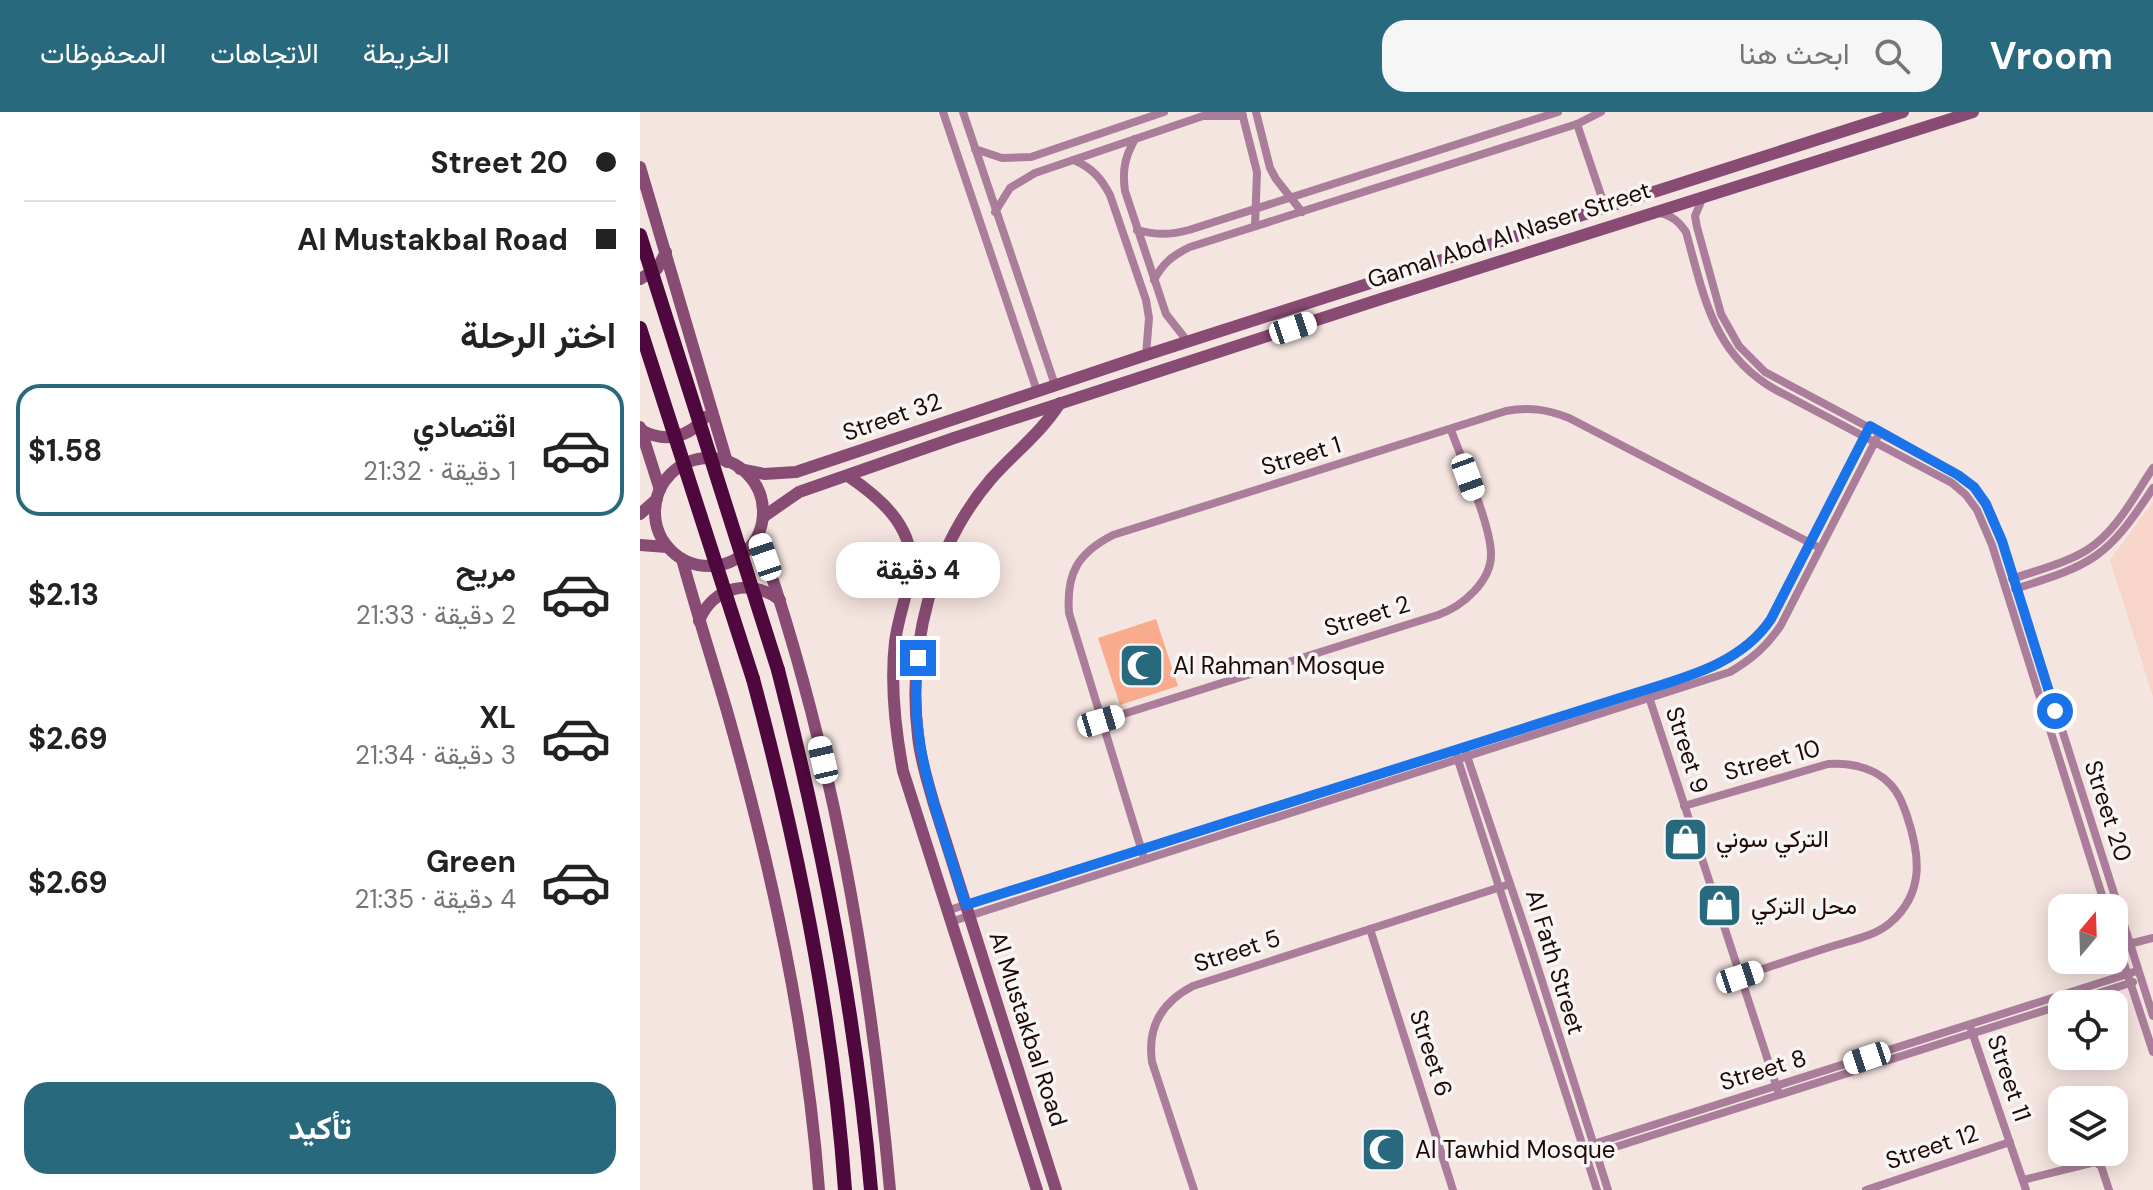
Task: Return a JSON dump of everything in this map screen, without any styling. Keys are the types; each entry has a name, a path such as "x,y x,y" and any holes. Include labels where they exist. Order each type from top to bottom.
{"highway":[{"path":"640,235 778,670 831,904 856,1057 871,1190"},
{"path":"640,328 753,679 792,832 830,1047 845,1190"}],"main road":[{"name":"Gamal Abd Al Naser Street","path":"1055,385 1882,115 1901,112"},
{"name":"Gamal Abd Al Naser Street","path":"1060,403 1973,112"},
{"path":"640,167 727,462"},
{"path":"640,279 657,269 666,252"},
{"path":"1462,254 1459,265 1467,274"},
{"path":"1423,267 1433,275 1431,285"},
{"name":"Street 32","path":"740,469 764,474 796,472 1055,385"},
{"name":"Street 32","path":"763,517 799,492 1060,403"},
{"name":"Al Mustakbal Road","path":"1056,1190 933,801 918,737 916,674 920,642 937,575 951,541 969,509 992,479 1043,429 1060,403"},
{"path":"640,429 661,438 683,435 700,423 710,404"},
{"path":"640,429 658,494 656,524 667,547 682,559 698,565 725,564 747,550 758,536 763,517 758,490 740,469 727,462 709,459 692,461 676,470 658,494 640,514"},
{"path":"796,472 794,483 799,492"},
{"name":"Al Mustakbal Road","path":"848,476 884,503 909,546 911,567 895,640 897,739 912,806 1037,1190"},
{"path":"758,536 780,600 830,789 868,993 890,1190"},
{"path":"640,545 667,547"},
{"path":"682,559 768,867 797,1014 819,1190"},
{"path":"699,621 716,597 736,588 760,589 780,600"}],"street":[{"path":"943,112 1037,391"},
{"path":"963,112 1055,385"},
{"path":"975,149 1002,158 1031,157 1164,112"},
{"path":"1256,112 1270,168 1302,212"},
{"path":"1137,230 1172,235 1558,112"},
{"path":"1143,291 1151,295 1162,265 1174,254 1577,124 1601,112"},
{"path":"995,213 1010,188 1035,173 1205,114 1242,114 1257,172 1255,226"},
{"path":"1577,124 1605,207"},
{"path":"1135,139 1126,154 1123,172 1125,191 1166,314 1188,342"},
{"path":"1031,157 1027,167 1035,173"},
{"path":"1074,159 1089,166 1102,179 1110,195 1143,291 1149,318 1146,355"},
{"path":"1257,172 1266,176 1270,168"},
{"path":"1110,195 1116,189 1125,191"},
{"name":"Street 20","path":"1703,197 1695,216 1697,227 1721,314 1739,346 1765,372 1941,464 1974,487 1995,522 2153,1016"},
{"name":"Street 20","path":"1655,212 1669,215 1686,232 1711,318 1735,358 1759,381 1935,472 1966,495 1984,526 2007,592 2102,894"},
{"name":"Street 1","path":"1143,854 1071,621 1067,594 1079,560 1094,545 1113,535 1527,407 1548,409 1573,420 1820,548"},
{"path":"948,917 1454,749 1647,689 1727,660 1759,637 1771,619 1870,426"},
{"name":"Street 2","path":"1101,721 1438,615 1458,604 1482,583 1489,570 1491,553 1451,430"},
{"path":"1143,854 1650,699 1730,672 1751,660 1769,644 1781,625 1880,432"},
{"path":"2003,582 2062,562 2096,543 2115,525 2153,468"},
{"path":"2007,592 2066,573 2094,559 2124,532 2153,488"},
{"name":"Street 9","path":"1647,689 1778,1091"},
{"name":"Al Fath Street","path":"1464,746 1510,884 1590,1150 1597,1190"},
{"name":"Al Fath Street","path":"1454,749 1590,1150 1608,1190"},
{"name":"Street 10","path":"1684,806 1828,764 1847,763 1877,773 1890,783 1900,798 1916,844 1918,866 1912,891 1889,924 1865,936 1740,977"},
{"name":"Street 5","path":"1194,1190 1152,1062 1152,1032 1167,1004 1193,986 1510,884"},
{"name":"Street 6","path":"1370,929 1453,1190"},
{"path":"2129,944 2153,938"},
{"path":"2127,974 2153,1052"},
{"name":"Street 8","path":"1590,1150 2139,975"},
{"name":"Street 8","path":"2098,990 2128,978"},
{"name":"Street 8","path":"1971,1029 2048,1008"},
{"name":"Street 11","path":"1971,1029 2026,1190"},
{"name":"Street 12","path":"1866,1190 2010,1142"},
{"path":"2023,1180 2095,1162 2101,1166 2109,1190"}],"shaded area":[{"path":"2153,502 2153,697 2110,560"},
{"path":"1156,619 1178,686 1120,705 1098,638"}],"place":[{"name":"Al Rahman Mosque","path":"1142,666"},
{"name":"التركي سوني","path":"1685,839"},
{"name":"محل التركي","path":"1720,906"},
{"name":"Al Tawhid Mosque","path":"1384,1150"}],"route":[{"path":"918,658 918,737 933,801 966,905 1626,696 1727,660 1759,637 1771,619 1870,426 1958,475 1974,487 1986,504 2002,541 2055,711"}]}
